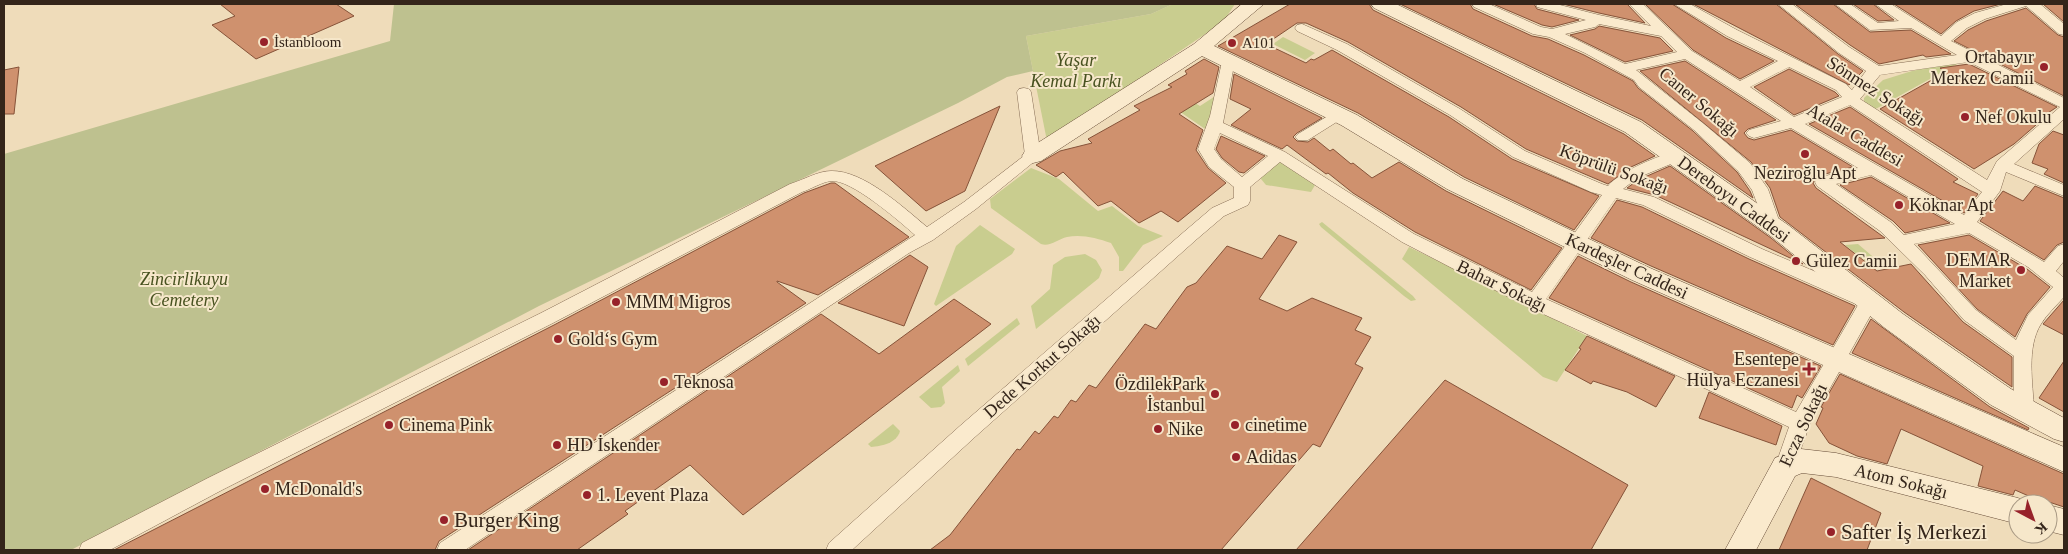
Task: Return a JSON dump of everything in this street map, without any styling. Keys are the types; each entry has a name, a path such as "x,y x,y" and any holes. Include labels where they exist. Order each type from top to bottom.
{"street":[{"path":"448,550 903,249 927,236 970,207 1033,156 1201,48 1254,4"},
{"name":"Dereboyu Caddesi","path":"1381,4 1633,127 1677,156 1773,226 1868,302 2001,397 2064,431"},
{"path":"1479,4 1538,31 1552,33 1625,68"},
{"path":"1494,10 1507,4"},
{"path":"1542,4 1597,19 1665,33"},
{"name":"Atalar Caddesi","path":"1636,4 1687,54 1793,123 2046,271 2064,286"},
{"name":"Sönmez Sokağı","path":"1681,4 1732,33 1841,87 1859,106 1927,147 1992,191"},
{"path":"1784,4 1844,50 1876,71"},
{"path":"1840,4 1875,27 1911,24"},
{"path":"1882,4 1942,42 2064,104"},
{"path":"1942,42 1962,25 1980,16 2021,4"},
{"path":"2032,4 2063,30"},
{"path":"1552,33 1590,24 1597,19"},
{"name":"Köprülü Sokağı","path":"1302,28 1342,47 1423,94 1519,154 1597,188 1648,201 1756,253 1868,302"},
{"name":"Kardeşler Caddesi","path":"1201,48 1338,115 1454,184 1641,274 2064,460"},
{"name":"Caner Sokağı","path":"1625,68 1687,54"},
{"path":"1754,133 1793,123 1853,98 1871,74 1876,71 1971,57"},
{"path":"1902,241 1970,225 1992,191 1995,178 2002,165 2064,110 1973,62 1971,57"},
{"path":"1228,60 1216,125 1206,149 1215,163 1242,185"},
{"path":"1740,87 1789,61"},
{"name":"Caner Sokağı","path":"1625,68 1639,77 1644,84 1699,127 1744,167 1760,189 1773,226"},
{"path":"1024,92 1033,156"},
{"path":"1304,137 1338,115"},
{"name":"Bahar Sokağı","path":"1216,125 1279,155 1408,238 1534,302 1800,424"},
{"name":"Dede Korkut Sokağı","path":"837,550 960,438 1190,235 1218,212 1242,201 1242,185 1279,155"},
{"path":"1534,302 1618,184 1631,174 1677,156"},
{"path":"2002,165 2064,191"},
{"path":"1874,169 1823,182 1860,207 1902,241 1970,315 1998,337 2023,353"},
{"path":"90,550 215,484 547,318 796,188 830,176 848,178 892,207 927,236"},
{"path":"2046,271 2064,250"},
{"path":"2024,410 2023,353 2032,325 2064,286"},
{"name":"Ecza Sokağı","path":"1740,550 1785,467 1800,424 1868,302"},
{"name":"Atom Sokağı","path":"1785,467 1801,461 1836,465 2008,508"}],"green space":[{"name":"Zincirlikuyu Cemetery","path":"394,4 1173,4 1151,14 1026,36 1033,71 1007,77 958,103 539,306 71,550 4,550 4,154 390,41"},
{"name":"Yaşar Kemal Parkı","path":"1173,4 1235,4 1223,22 1047,141 1026,36 1151,14"},
{"path":"1283,37 1315,53 1305,60 1273,44"},
{"path":"1954,62 1957,64 1872,111 1864,104 1864,98 1883,80 1912,71"},
{"path":"1217,95 1208,131 1176,109 1190,100 1200,106"},
{"path":"1281,161 1315,185 1311,192 1266,185 1261,176"},
{"path":"1031,168 1059,179 1098,211 1112,206 1138,226 1163,236 1143,245 1123,271 1119,271 1119,257 1111,243 1106,241 1072,236 1048,244 1041,244 991,208 990,199"},
{"path":"1322,222 1416,300 1411,301 1404,296 1321,227 1319,224"},
{"path":"980,225 1015,249 1012,254 936,306 934,304 956,246"},
{"path":"1858,244 1885,267 1875,269 1845,245"},
{"path":"1409,247 1587,336 1557,382 1543,377 1402,259"},
{"path":"1085,254 1096,260 1102,270 1099,278 1036,329 1031,306 1050,289 1053,265 1065,257"},
{"path":"1017,318 1020,324 968,366 965,359"},
{"path":"958,365 960,371 942,387 945,403 941,407 931,408 919,397"},
{"path":"893,424 900,431 896,438 880,446 871,447 868,444"}],"building":[{"name":"İstanbloom","path":"220,4 336,4 354,16 256,59 212,25 235,16"},
{"path":"1290,4 1369,4 1373,10 1624,134 1655,156 1631,167 1608,184 1526,149 1461,107 1348,42 1306,23 1297,23 1266,44 1306,63 1332,50 1449,117 1512,159 1599,196 1574,230 1464,177 1358,113 1218,46"},
{"path":"1400,4 1470,4 1473,9 1532,36 1548,39 1584,55 1633,81 1638,88 1693,131 1737,172 1753,198 1642,120"},
{"path":"1493,4 1534,4 1537,9 1579,20 1552,27 1542,25"},
{"path":"1563,4 1627,4 1645,23 1599,13"},
{"path":"1645,4 1672,4 1726,38 1774,61 1740,79 1693,50"},
{"path":"1693,4 1776,4 1838,54 1863,71 1849,85"},
{"path":"1833,4 1870,32 1911,30 1951,54 1926,57 1923,55 1879,64 1796,5"},
{"path":"1853,4 1873,4 1894,20 1878,21"},
{"path":"1894,4 2001,4 1974,11 1956,21 1941,34"},
{"path":"2043,4 2064,4 2064,22"},
{"path":"2026,8 2058,35 2064,37 2064,96 1954,41 1968,30 1986,21"},
{"path":"1599,26 1660,38 1673,51 1625,62 1570,35 1595,29"},
{"path":"1204,59 1219,67 1213,93 1179,114 1203,130 1196,150 1208,168 1226,183 1178,222 1161,211 1139,223 1111,201 1098,206 1063,172 1056,177 1036,165 1060,151 1092,143 1088,139 1140,110 1134,106 1172,87 1168,85 1187,74 1185,71"},
{"path":"1685,61 1776,120 1748,129 1744,133 1748,138 1754,140 1791,130 1853,167 1817,176 1813,183 1816,188 1885,238 1840,242 1877,271 1911,264 1963,322 2012,357 2012,387 1904,312 1780,217 1770,188 1751,162 1640,71"},
{"name":"Nef Okulu","path":"1969,64 2057,107 2031,124 2036,125 2014,144 1974,169 1880,109 1946,72 1940,68"},
{"path":"19,67 14,114 4,114 4,70"},
{"path":"1789,69 1835,92 1839,96 1794,115 1754,87"},
{"path":"1234,74 1322,118 1297,133 1293,137 1297,141 1308,142 1314,138 1330,151 1333,149 1372,178 1399,162 1446,191 1562,248 1531,290 1415,232 1353,193 1287,145 1282,149 1231,125 1251,109 1230,99"},
{"path":"1000,106 965,191 926,211 875,166"},
{"path":"1850,107 1958,179 1953,182 1978,194 1964,213 1809,124"},
{"path":"2053,131 2064,135 2064,183 2044,174 2048,169 2032,163 2039,144"},
{"path":"1221,136 1265,156 1244,173 1239,172 1222,158 1216,149"},
{"path":"1670,166 1771,238 1803,264 1655,195 1627,188 1638,180"},
{"path":"1871,177 1950,223 1905,233 1893,221 1840,185"},
{"path":"835,183 909,237 818,295 777,281 806,303 439,541 435,550 114,550 554,325 804,193"},
{"path":"2035,186 2064,198 2064,242 2057,245 2044,260 1980,221 2003,191 2023,201"},
{"path":"1617,200 1642,207 1749,259 1855,306 1833,345 1651,266 1591,238"},
{"name":"ÖzdilekPark İstanbul","path":"1279,235 1297,242 1259,299 1287,311 1312,298 1362,318 1355,330 1371,337 1355,364 1363,368 1320,447 1313,444 1221,550 930,550 950,535 1017,449 1020,450 1035,431 1039,434 1054,416 1058,418 1071,400 1076,402 1089,385 1096,388 1145,324 1156,329 1187,287 1196,283 1227,246 1262,259"},
{"path":"1969,235 2027,269 2050,287 2027,314 2015,337 1977,309 1918,245"},
{"path":"910,255 928,267 904,326 838,303"},
{"path":"1578,256 1631,282 1821,366 1802,398 1797,395 1792,408 1549,298"},
{"path":"954,299 991,324 743,515 690,465 625,511 628,514 577,550 468,550 821,314 879,354"},
{"path":"2064,300 2064,335 2043,324"},
{"path":"1871,319 1990,407 2029,428 2028,430 1852,353"},
{"path":"1587,336 1675,376 1656,407 1627,392 1593,381 1591,384 1565,370 1581,349 1579,348"},
{"path":"2064,361 2064,412 2039,398"},
{"path":"1840,374 2064,474 2064,507 2058,505 2058,494 2024,494 2015,490 2013,494 2009,494 1978,486 1983,466 1901,429 1887,464 1857,456 1829,443 1816,424 1823,408 1821,407"},
{"path":"1445,380 1628,485 1591,550 1296,550"},
{"path":"1709,392 1782,426 1776,445 1699,418"},
{"name":"Safter İş Merkezi","path":"1811,478 1881,513 1867,550 1779,550"}],"place":[{"name":"İstanbloom","path":"264,42"},
{"name":"A101","path":"1232,43"},
{"name":"Ortabayır Merkez Camii","path":"2044,67"},
{"name":"Nef Okulu","path":"1965,117"},
{"name":"Neziroğlu Apt","path":"1805,154"},
{"name":"Köknar Apt","path":"1899,205"},
{"name":"Gülez Camii","path":"1796,261"},
{"name":"DEMAR Market","path":"2021,270"},
{"name":"MMM Migros","path":"616,302"},
{"name":"Gold‘s Gym","path":"558,339"},
{"name":"Esentepe Hülya Eczanesi","path":"1809,369"},
{"name":"Teknosa","path":"664,382"},
{"name":"ÖzdilekPark İstanbul","path":"1215,394"},
{"name":"Cinema Pink","path":"389,425"},
{"name":"cinetime","path":"1235,425"},
{"name":"Nike","path":"1158,429"},
{"name":"HD İskender","path":"557,445"},
{"name":"Adidas","path":"1236,457"},
{"name":"McDonald's","path":"265,489"},
{"name":"1. Levent Plaza","path":"587,495"},
{"name":"Burger King","path":"444,520"},
{"name":"Safter İş Merkezi","path":"1831,532"}]}
